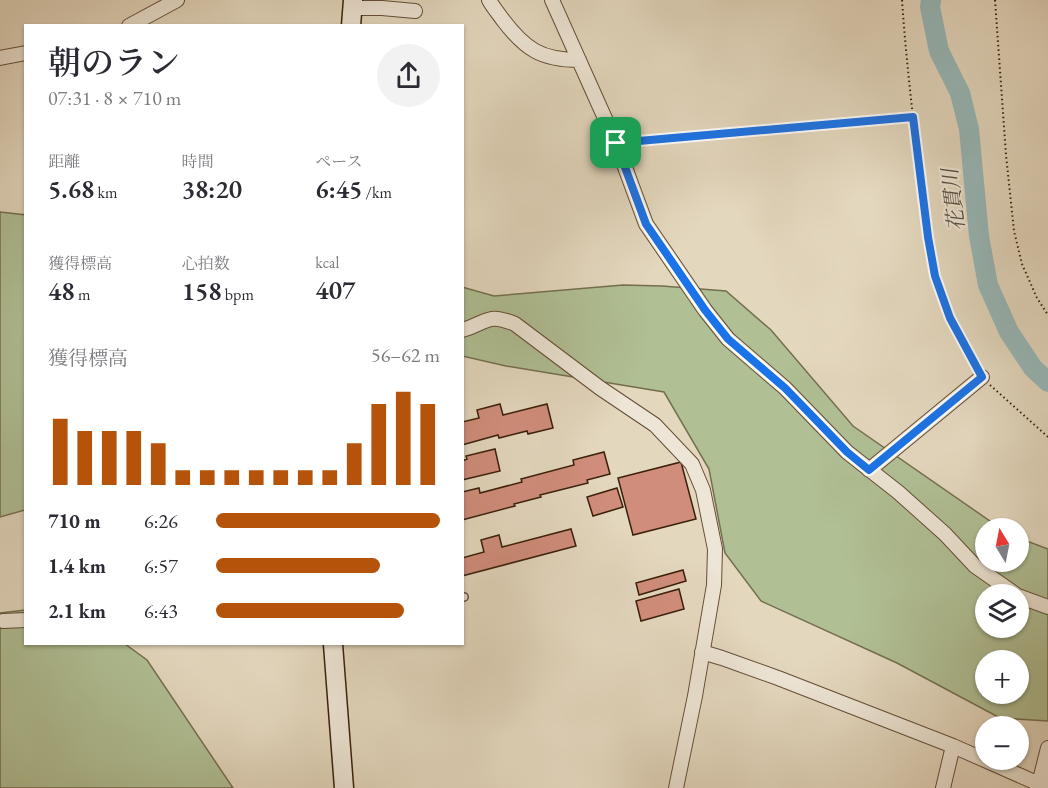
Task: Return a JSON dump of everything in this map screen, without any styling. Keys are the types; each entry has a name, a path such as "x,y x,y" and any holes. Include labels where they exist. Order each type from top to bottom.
{"main road":[{"path":"333,645 344,788"}],"street":[{"path":"133,24 177,0"},
{"path":"489,0 516,37 536,52 560,60 579,60"},
{"path":"552,0 616,143 646,224 705,310 728,339 785,388 847,452 898,492 945,534 975,566 1001,584"},
{"path":"353,11 382,8 415,11"},
{"path":"0,58 24,52"},
{"path":"464,329 491,318 515,324 600,388 655,425 692,464 703,490 714,549 714,585 675,788"},
{"path":"869,470 982,377"},
{"path":"1029,600 1048,607"},
{"path":"2,621 24,620"},
{"path":"702,652 778,678 953,746 1042,785 1048,748"},
{"path":"943,788 953,746"}],"path":[{"path":"902,0 906,63 935,276 950,318 982,377 1048,437"},
{"path":"995,0 1014,231 1022,264 1037,298 1048,315"},
{"path":"616,143 913,117"}],"green space":[{"path":"0,212 24,215 24,510 0,517"},
{"path":"623,285 726,291 771,330 853,426 986,518 975,518 975,572 1029,572 1029,542 1048,549 1048,721 1029,720 1029,716 996,716 897,663 761,601 725,553 709,469 664,392 506,366 464,356 464,288 494,296"},
{"path":"24,610 24,645 126,645 147,660 233,788 0,788 0,613"}],"building":[{"path":"500,404 503,415 547,404 553,428 499,438 498,435 464,444 464,422 479,418 477,410"},
{"path":"495,449 500,471 464,480 466,456"},
{"path":"604,452 610,474 587,480 588,483 540,495 541,497 514,504 515,506 464,519 464,492 479,488 480,493 522,482 521,479 574,465 573,460"},
{"path":"681,462 696,519 633,535 618,478"},
{"path":"617,488 623,507 593,516 587,497"},
{"path":"571,529 576,546 464,575 464,557 484,552 481,540 499,535 502,547"},
{"path":"683,570 686,581 639,595 636,583"},
{"path":"679,589 684,609 641,621 636,601"}],"waterway":[{"name":"花貫川","path":"931,0 930,7 939,51 960,93 969,129 979,236 988,285 1009,332 1033,368 1048,382"}],"route":[{"path":"913,117 935,276 950,318 982,377 869,470 847,452 785,388 728,339 705,310 646,224 616,143 913,117"}]}
